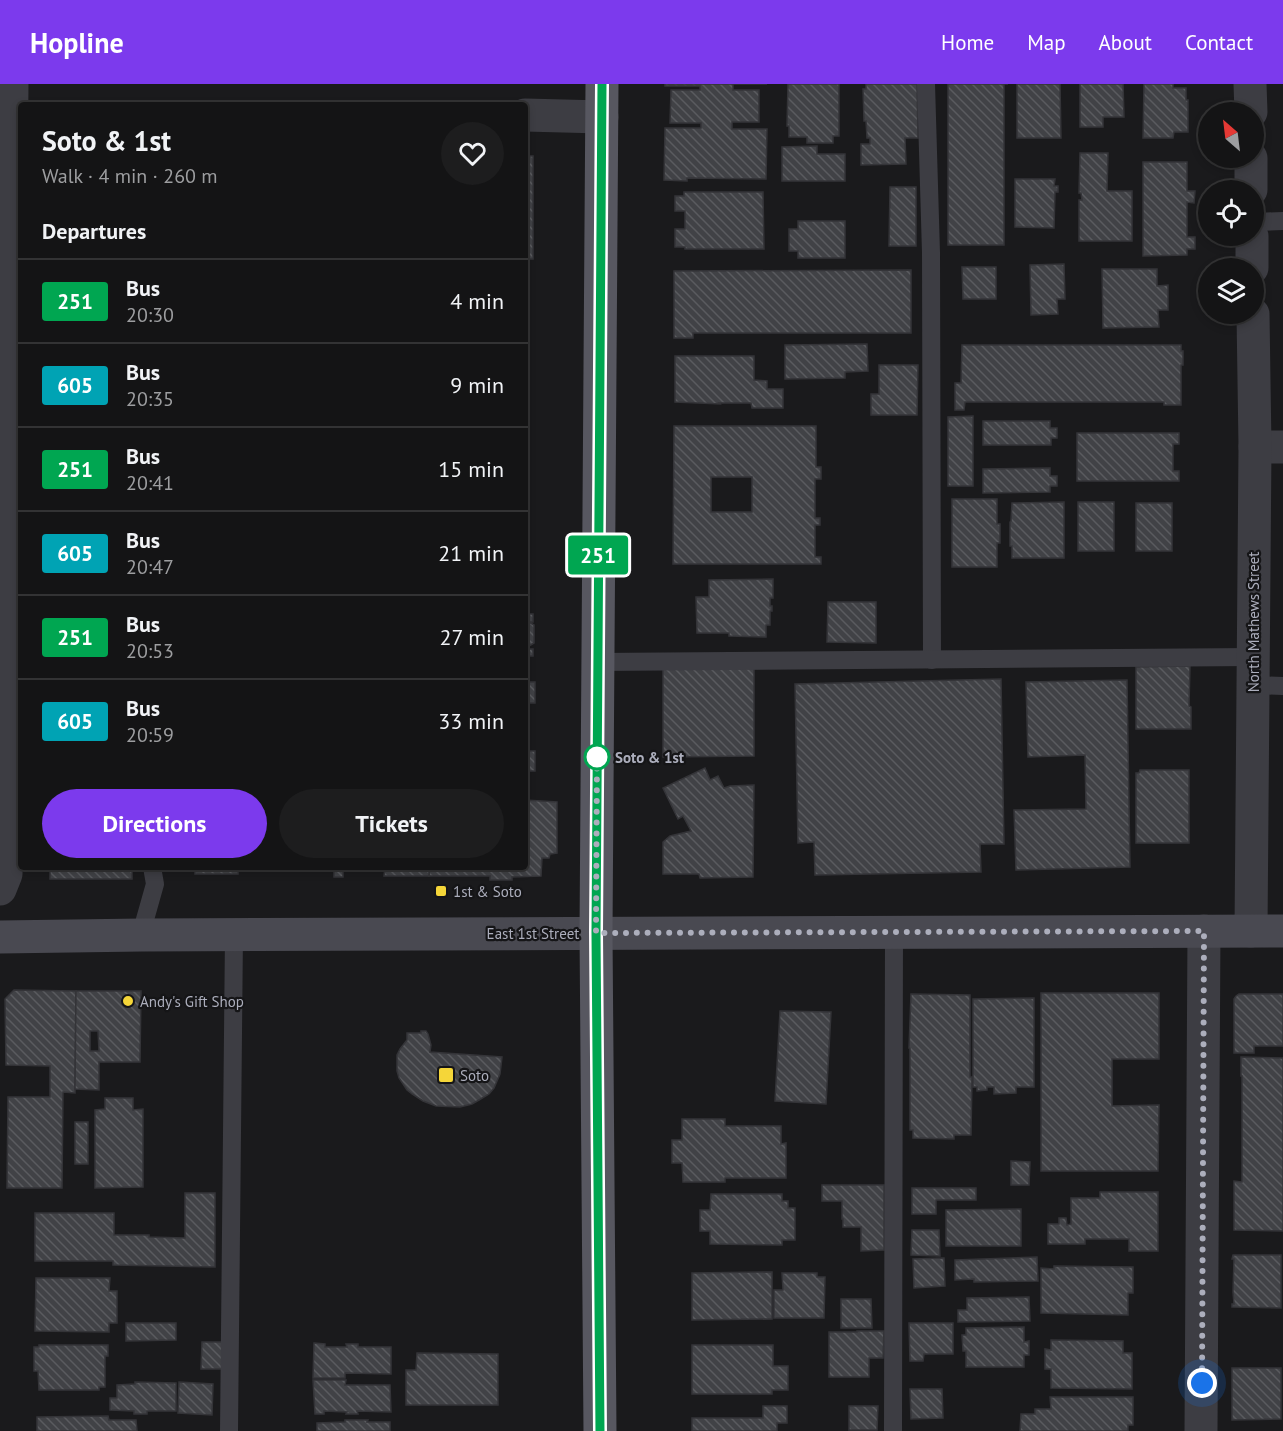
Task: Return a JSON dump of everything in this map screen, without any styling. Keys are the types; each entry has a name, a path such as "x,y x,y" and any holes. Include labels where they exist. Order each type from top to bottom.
{"main road":[{"path":"600,1431 596,933 602,84"}],"street":[{"path":"1250,84 1251,102"},
{"path":"0,889 6,874 15,715 11,101"},
{"path":"528,116 602,117"},
{"name":"North Mathews Street","path":"1251,931 1263,676 1269,447 1254,324"},
{"path":"1201,1431 1204,931"},
{"name":"East 1st Street","path":"0,937 142,934 1283,931"}],"lane":[{"path":"926,84 931,253 932,660"},
{"path":"1264,222 1283,222"},
{"path":"597,662 932,660 1263,676"},
{"path":"142,934 155,884 153,870"},
{"path":"893,1431 894,932"},
{"path":"229,1431 234,934"}],"building":[{"path":"665,84 733,84 733,90 759,90 759,122 732,122 732,129 767,129 766,179 664,180 665,128 701,128 701,123 670,123 671,90 700,90 700,86 665,86"},
{"path":"788,84 839,84 839,136 833,136 833,143 807,143 807,137 789,137"},
{"path":"866,84 917,84 918,138 905,138 906,164 861,165 861,144 870,144 870,138 867,138 866,121 864,121 863,89 866,89"},
{"path":"948,84 1004,84 1004,245 948,245"},
{"path":"1017,84 1060,84 1061,138 1017,138"},
{"path":"1080,84 1123,84 1124,117 1103,117 1103,127 1080,127"},
{"path":"1144,84 1173,84 1173,88 1186,88 1188,132 1174,132 1173,138 1143,138"},
{"path":"817,146 817,154 845,154 845,181 782,181 782,147"},
{"path":"1080,153 1108,153 1107,191 1132,191 1132,241 1079,241 1079,200 1082,200 1081,193 1079,193"},
{"path":"528,156 533,156 533,259 528,259"},
{"path":"1143,162 1187,162 1187,191 1195,191 1194,203 1187,202 1187,237 1195,237 1195,249 1187,249 1187,255 1143,256"},
{"path":"1015,179 1055,179 1054,186 1058,186 1058,192 1055,192 1054,228 1015,227"},
{"path":"890,187 916,187 916,246 889,246"},
{"path":"684,192 763,192 764,249 675,247 675,229 685,229 685,211 675,211 675,196 684,196"},
{"path":"798,221 845,221 845,258 798,258 798,251 789,251 789,229 798,229"},
{"path":"1064,264 1065,299 1057,299 1058,314 1031,315 1030,265"},
{"path":"962,267 996,267 996,299 963,299"},
{"path":"1102,269 1157,269 1157,286 1168,285 1168,310 1158,310 1159,327 1103,328"},
{"path":"911,270 911,333 693,333 693,338 674,338 674,271"},
{"path":"867,344 868,371 845,372 845,378 785,379 785,345"},
{"path":"962,345 1181,345 1183,365 1181,365 1181,405 1164,405 1164,402 965,402 964,410 955,410 955,383 961,383"},
{"path":"675,356 754,356 754,380 767,381 767,389 783,389 783,408 752,408 751,403 675,402"},
{"path":"879,365 918,365 917,415 871,415 871,394 879,394"},
{"path":"973,416 973,486 948,486 948,417"},
{"path":"983,421 1050,421 1050,428 1057,428 1057,438 1051,438 1051,445 983,445"},
{"path":"674,426 816,426 816,467 821,467 821,479 815,479 815,518 820,518 820,525 815,525 815,557 821,557 821,564 673,564","holes":["711,477 752,477 752,512 711,512"]},
{"path":"1077,433 1179,433 1179,444 1173,444 1173,471 1179,471 1179,481 1077,481"},
{"path":"1050,468 1050,476 1057,476 1057,486 1050,486 1050,492 983,493 983,469"},
{"path":"952,499 997,499 1000,543 997,543 997,567 952,567"},
{"path":"1064,502 1064,558 1012,558 1010,522 1012,503"},
{"path":"1078,502 1114,502 1114,551 1078,551"},
{"path":"1136,503 1172,503 1172,551 1136,551"},
{"path":"773,579 773,598 770,598 772,611 770,611 770,625 766,625 766,637 729,636 729,633 697,633 696,597 709,597 709,580"},
{"path":"828,602 876,602 876,643 827,642"},
{"path":"528,607 529,614 533,614 533,622 529,622 534,625 534,643 529,646 529,649 533,649 533,656 529,656 529,664"},
{"path":"1190,666 1191,729 1136,729 1136,667"},
{"path":"754,668 754,756 663,757 663,669"},
{"path":"1001,679 1004,844 980,844 981,872 815,875 814,842 798,843 795,684"},
{"path":"1127,680 1130,867 1016,870 1014,810 1086,809 1085,755 1028,757 1026,682"},
{"path":"528,682 535,682 535,703 528,703"},
{"path":"528,751 535,751 535,771 528,771"},
{"path":"705,768 710,780 718,776 724,788 754,785 753,877 700,878 699,874 663,874 663,842 670,836 691,831 683,816 678,819 663,788"},
{"path":"1140,770 1189,770 1189,843 1136,843 1136,773"},
{"path":"528,800 557,802 557,853 550,854 549,858 542,858 541,876 490,880 490,876 429,876 429,870 528,870"},
{"path":"50,870 132,870 132,879 50,879"},
{"path":"195,870 238,870 238,874 195,874"},
{"path":"255,870 295,870 295,871"},
{"path":"334,870 343,870 343,877 334,877"},
{"path":"385,870 429,870 429,876 384,876"},
{"path":"14,990 76,991 75,1093 63,1092 62,1188 7,1188 8,1097 50,1097 50,1066 6,1065 5,999"},
{"path":"76,991 141,991 140,1062 99,1062 99,1090 75,1089","holes":["90,1031 98,1031 99,1051 90,1051"]},
{"path":"1041,993 1159,993 1159,1059 1112,1059 1112,1106 1159,1105 1158,1171 1041,1171"},
{"path":"911,994 970,995 971,1135 954,1135 954,1139 913,1138 913,1130 910,1130"},
{"path":"1239,994 1283,994 1283,1046 1254,1046 1254,1053 1234,1053 1234,999"},
{"path":"1034,998 1034,1087 1016,1087 1016,1093 994,1094 994,1087 977,1091 977,1087 973,1087 973,999"},
{"path":"780,1011 831,1012 826,1104 775,1101"},
{"path":"421,1031 426,1031 428,1034 430,1052 502,1057 500,1074 489,1094 472,1104 460,1107 436,1106 423,1101 407,1090 397,1071 397,1055 407,1040 407,1033 421,1033"},
{"path":"1241,1057 1283,1058 1283,1231 1234,1230 1234,1181 1242,1182"},
{"path":"105,1098 133,1098 133,1110 143,1109 143,1187 95,1188 95,1110 105,1109"},
{"path":"682,1119 725,1119 725,1126 781,1126 781,1144 786,1143 786,1178 725,1178 725,1182 683,1182 682,1163 672,1163 672,1140 682,1140"},
{"path":"75,1122 88,1122 88,1164 75,1164"},
{"path":"1011,1161 1030,1162 1029,1185 1011,1185"},
{"path":"822,1185 884,1185 884,1250 861,1251 861,1227 843,1227 842,1201 822,1201"},
{"path":"912,1188 976,1188 976,1200 936,1200 936,1214 912,1214"},
{"path":"1100,1192 1158,1192 1158,1251 1129,1251 1129,1239 1085,1239 1085,1244 1048,1244 1048,1224 1059,1224 1059,1218 1066,1218 1067,1225 1071,1224 1071,1198 1100,1198"},
{"path":"185,1193 215,1193 215,1267 113,1265 113,1261 35,1261 35,1213 114,1213 114,1235 185,1238"},
{"path":"711,1194 782,1194 782,1201 788,1201 788,1208 795,1208 795,1240 782,1240 782,1245 710,1244 710,1231 700,1231 700,1210 710,1210"},
{"path":"1021,1209 1021,1246 946,1246 946,1210"},
{"path":"912,1230 939,1230 940,1256 911,1255"},
{"path":"1233,1255 1281,1255 1281,1308 1232,1307 1234,1304"},
{"path":"1037,1257 1038,1281 955,1280 955,1260"},
{"path":"944,1258 945,1286 914,1288 913,1259"},
{"path":"1054,1266 1133,1267 1133,1293 1128,1293 1128,1315 1041,1313 1041,1268 1054,1269"},
{"path":"772,1272 772,1319 692,1320 692,1273"},
{"path":"782,1273 817,1273 817,1277 825,1277 824,1318 774,1318 774,1290 783,1290"},
{"path":"36,1278 110,1278 109,1291 117,1291 117,1323 109,1323 109,1332 35,1331"},
{"path":"1029,1297 1030,1321 958,1322 958,1310 967,1310 967,1298"},
{"path":"841,1299 871,1299 872,1328 841,1328"},
{"path":"126,1323 176,1323 176,1340 126,1341"},
{"path":"909,1323 953,1323 953,1354 924,1354 923,1361 910,1361"},
{"path":"1024,1327 1024,1342 1029,1341 1029,1355 1024,1355 1024,1367 966,1367 966,1351 963,1351 962,1335 966,1335 966,1328"},
{"path":"884,1331 883,1358 869,1358 869,1377 829,1377 829,1332"},
{"path":"1051,1340 1123,1341 1123,1353 1132,1353 1132,1389 1051,1388 1051,1369 1045,1369 1045,1349 1051,1350"},
{"path":"202,1342 223,1342 222,1369 201,1369"},
{"path":"314,1343 325,1344 325,1347 347,1347 346,1344 358,1344 358,1347 391,1347 391,1374 345,1373 345,1378 313,1378"},
{"path":"39,1345 108,1345 108,1356 105,1356 105,1387 99,1387 99,1390 39,1390 38,1371 34,1371 34,1347 39,1347"},
{"path":"692,1345 773,1345 773,1366 788,1366 788,1390 772,1390 772,1394 692,1394"},
{"path":"417,1353 498,1354 498,1405 406,1405 406,1370 416,1370"},
{"path":"1232,1368 1281,1368 1281,1419 1232,1420"},
{"path":"313,1380 346,1380 345,1385 390,1385 391,1412 357,1411 358,1414 346,1414 347,1412 324,1411 324,1414 315,1414"},
{"path":"135,1382 176,1383 176,1411 147,1411 147,1414 134,1414 134,1411 110,1410 110,1398 117,1398 117,1385 135,1384"},
{"path":"179,1382 213,1384 212,1415 178,1413"},
{"path":"910,1389 942,1389 943,1418 911,1419"},
{"path":"1050,1397 1133,1397 1133,1425 1128,1425 1128,1431 1020,1431 1021,1414 1035,1414 1035,1409 1051,1409"},
{"path":"763,1406 787,1406 787,1423 777,1423 777,1431 692,1431 692,1418 763,1418"},
{"path":"849,1406 878,1406 877,1430 849,1430"},
{"path":"108,1416 109,1420 136,1420 137,1431 37,1431 37,1417"},
{"path":"345,1420 390,1422 390,1431 317,1431 317,1423 345,1422"}],"bus line":[{"name":"251","path":"600,1431 596,933 602,84"}],"place":[{"name":"Soto & 1st","path":"597,757"},
{"name":"1st & Soto","path":"441,891"},
{"name":"Andy's Gift Shop","path":"128,1001"},
{"name":"Soto","path":"446,1075"}],"route":[{"path":"597,757 597,752 596,933 1204,931 1202,1383"}]}
